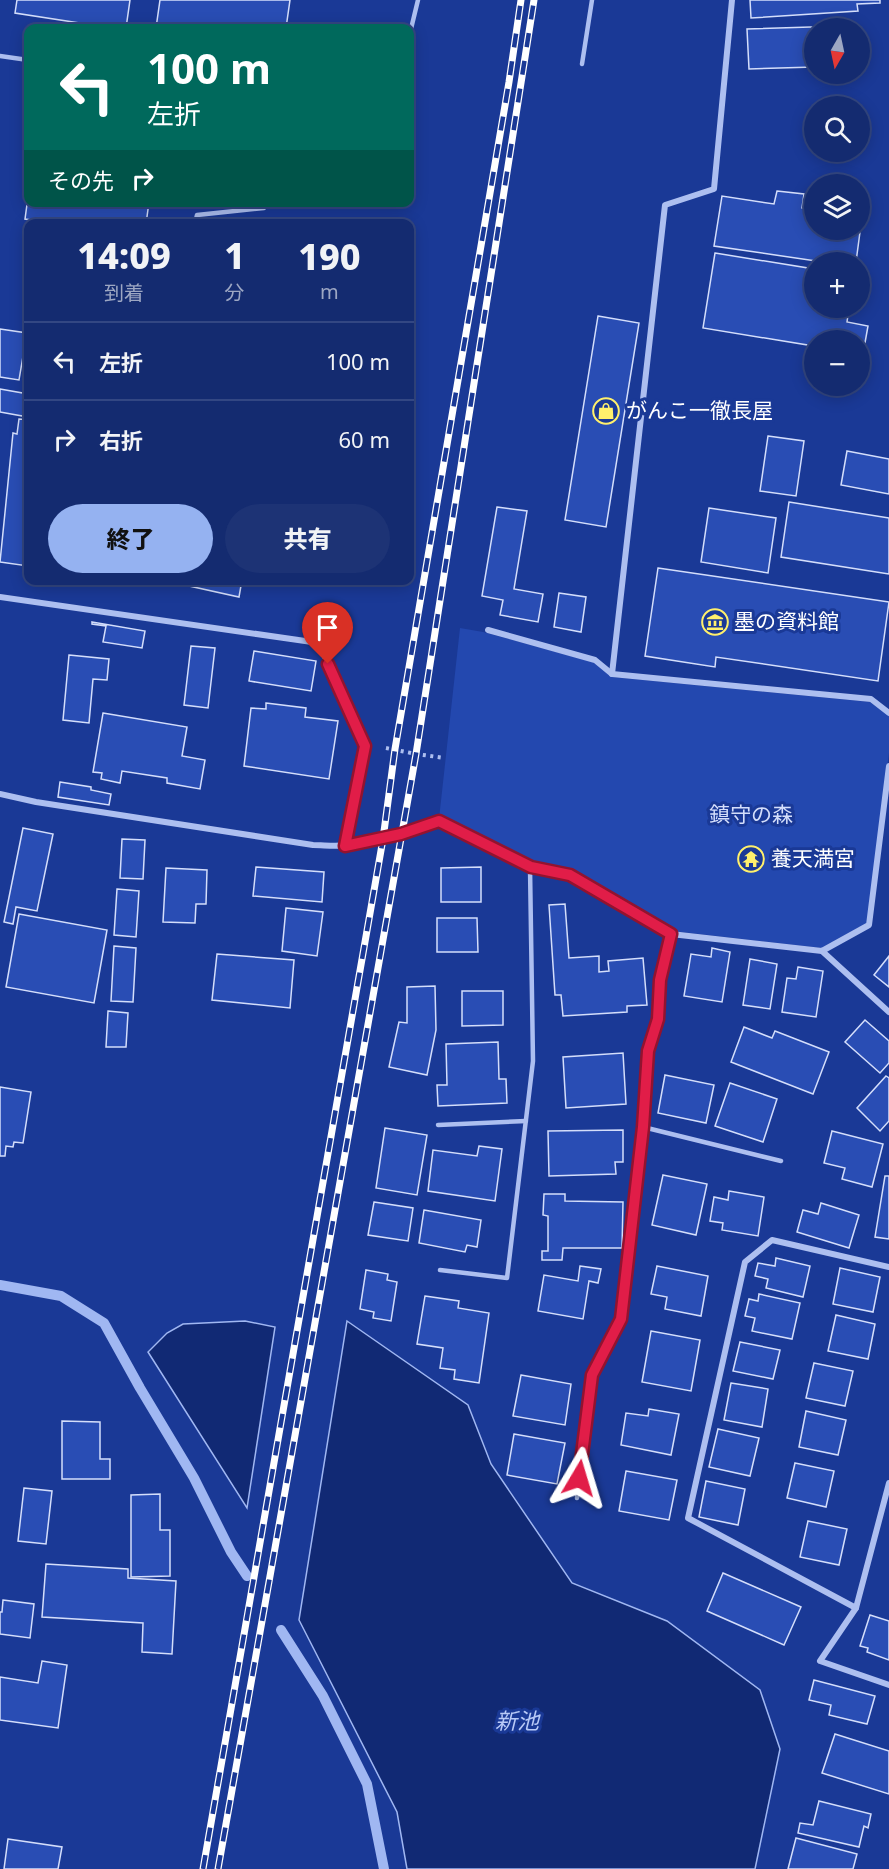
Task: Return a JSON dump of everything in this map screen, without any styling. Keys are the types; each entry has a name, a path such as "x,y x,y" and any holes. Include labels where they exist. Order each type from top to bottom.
{"street":[{"path":"612,674 665,205 714,189 732,0"},
{"path":"0,597 319,643 365,746 345,846"},
{"path":"488,630 595,660 612,674 871,699 889,713"},
{"path":"0,794 36,802 313,845 345,846 401,834 439,821 531,867 570,875 671,934 822,951 869,925 889,766"},
{"path":"822,951 889,1012"},
{"path":"856,1608 688,1518 745,1262 772,1240 889,1267"},
{"path":"889,1483 856,1608 820,1661 889,1685"}],"lane":[{"path":"412,24 418,0"},
{"path":"582,64 592,0"},
{"path":"0,56 24,59"},
{"path":"196,219 197,214 265,207"},
{"path":"440,1270 507,1278 533,1060 531,867"},
{"path":"577,1498 592,1375 621,1319 643,1127 648,1051 658,1019 660,980 671,934"},
{"path":"438,1125 526,1121"},
{"path":"643,1127 781,1161"}],"path":[{"path":"365,746 446,758"}],"green space":[{"name":"鎮守の森","path":"460,628 483,632 593,662 612,677 870,702 889,716 889,753 867,923 821,948 673,931 571,873 530,864 439,819"}],"water":[{"path":"245,1321 275,1327 247,1508 148,1352 167,1333 183,1324"},
{"name":"新池","path":"347,1321 468,1405 491,1464 572,1583 667,1621 760,1690 780,1749 755,1869 407,1869 397,1812 299,1620"}],"building":[{"path":"17,0 130,0 127,24 86,24 15,13"},
{"path":"160,0 290,0 287,24 157,24"},
{"path":"750,0 880,0 880,3 857,4 858,11 751,18"},
{"path":"804,27 804,67 749,69 747,29"},
{"path":"777,191 804,194 802,208 804,208 804,240 859,240 857,252 804,252 804,259 714,246 722,196 774,204"},
{"path":"27,207 148,207 147,219 25,219"},
{"path":"715,253 804,267 804,318 848,318 847,322 868,326 867,330 804,330 804,344 703,328"},
{"path":"598,316 639,323 606,527 565,520"},
{"path":"0,329 24,333 24,351 19,380 0,377"},
{"path":"0,389 24,393 24,416 0,412"},
{"path":"19,419 24,420 24,565 0,562 13,433 17,434"},
{"path":"768,436 804,441 796,496 760,491"},
{"path":"847,451 889,459 889,494 841,485"},
{"path":"789,502 889,518 889,574 781,557"},
{"path":"497,507 527,511 514,589 543,594 538,622 500,615 503,600 482,596"},
{"path":"709,508 776,518 768,573 701,562"},
{"path":"658,568 889,602 878,681 716,657 715,667 645,656"},
{"path":"185,585 241,585 239,597"},
{"path":"559,593 586,597 581,632 554,627"},
{"path":"92,622 145,631 142,648 103,642 106,626 92,624"},
{"path":"191,646 215,648 208,708 184,705"},
{"path":"254,651 316,661 311,691 249,681"},
{"path":"69,655 109,659 107,680 93,679 89,723 63,720"},
{"path":"266,703 306,708 305,717 338,721 329,779 244,766 251,708 266,709"},
{"path":"103,713 187,727 182,756 205,760 200,789 167,783 167,778 122,771 120,783 101,779 102,773 93,772"},
{"path":"60,782 91,787 91,790 111,794 109,805 58,797"},
{"path":"23,828 53,834 37,911 16,907 13,924 4,922"},
{"path":"122,839 145,840 143,879 120,878"},
{"path":"256,867 324,872 322,902 253,896"},
{"path":"481,867 481,902 441,902 441,868"},
{"path":"166,868 207,870 206,904 196,904 195,923 163,922"},
{"path":"117,889 139,891 136,937 114,935"},
{"path":"565,904 569,958 599,956 599,972 609,971 608,961 643,958 647,1005 627,1006 627,1012 563,1016 561,995 555,995 549,905"},
{"path":"286,908 323,912 317,956 282,951"},
{"path":"19,914 107,930 94,1003 6,987"},
{"path":"437,918 477,918 478,952 437,952"},
{"path":"114,946 136,948 133,1002 111,1001"},
{"path":"712,948 730,952 722,1002 684,996 691,954 711,957"},
{"path":"217,954 294,960 290,1008 212,1000"},
{"path":"889,956 889,987 874,975"},
{"path":"750,959 777,964 770,1009 743,1005"},
{"path":"798,967 823,971 816,1017 782,1012 787,978 796,979"},
{"path":"435,986 436,1030 427,1075 389,1067 399,1022 407,1023 407,987"},
{"path":"462,991 503,991 503,1025 462,1026"},
{"path":"108,1011 128,1013 126,1047 106,1047"},
{"path":"865,1020 889,1041 889,1063 880,1073 845,1042"},
{"path":"744,1027 772,1038 775,1031 829,1052 813,1094 731,1062"},
{"path":"498,1042 499,1079 506,1079 507,1103 438,1106 437,1085 447,1085 446,1044"},
{"path":"623,1053 626,1104 566,1108 563,1057"},
{"path":"665,1075 714,1085 706,1123 658,1113"},
{"path":"886,1076 889,1078 889,1121 880,1131 857,1108"},
{"path":"730,1083 777,1099 763,1142 715,1126"},
{"path":"0,1087 31,1092 23,1143 14,1142 13,1147 6,1146 5,1156 0,1156"},
{"path":"385,1128 427,1135 417,1195 376,1188"},
{"path":"623,1130 623,1162 615,1162 616,1174 549,1176 548,1131"},
{"path":"832,1131 883,1144 872,1187 842,1179 845,1168 824,1163"},
{"path":"479,1146 502,1149 495,1201 428,1191 433,1150 477,1156"},
{"path":"663,1175 707,1184 696,1235 652,1225"},
{"path":"885,1176 889,1176 889,1239 875,1237"},
{"path":"729,1191 764,1197 758,1236 722,1230 723,1223 710,1221 714,1197 728,1200"},
{"path":"544,1194 565,1194 565,1201 623,1202 622,1248 563,1248 562,1260 542,1260 542,1251 548,1251 548,1216 543,1215"},
{"path":"374,1202 413,1208 408,1241 368,1235"},
{"path":"821,1203 859,1215 849,1248 797,1232 803,1210 818,1214"},
{"path":"424,1210 481,1220 477,1247 467,1245 465,1252 419,1243"},
{"path":"776,1258 810,1266 803,1297 766,1288 768,1279 755,1276 758,1263 775,1266"},
{"path":"580,1266 601,1269 598,1283 589,1281 583,1319 538,1311 544,1275 578,1281"},
{"path":"657,1266 708,1276 701,1316 665,1309 667,1297 651,1294"},
{"path":"840,1268 880,1277 873,1312 833,1304"},
{"path":"366,1270 388,1274 387,1280 397,1282 391,1321 373,1318 374,1312 360,1309"},
{"path":"759,1294 800,1303 792,1339 752,1331 755,1318 745,1316 749,1299 758,1301"},
{"path":"425,1296 459,1301 458,1308 489,1313 479,1383 454,1379 455,1370 440,1368 443,1348 417,1344"},
{"path":"836,1315 875,1324 868,1359 828,1351"},
{"path":"651,1331 700,1340 691,1391 642,1382"},
{"path":"740,1342 780,1350 773,1379 733,1371"},
{"path":"814,1363 853,1371 845,1406 806,1398"},
{"path":"521,1375 571,1384 565,1425 513,1416"},
{"path":"731,1383 768,1389 762,1427 724,1420"},
{"path":"649,1409 679,1414 671,1455 621,1445 626,1413 648,1416"},
{"path":"806,1411 846,1420 838,1455 799,1447"},
{"path":"62,1421 100,1422 100,1459 110,1459 110,1479 62,1479"},
{"path":"718,1429 759,1438 750,1476 709,1467"},
{"path":"514,1434 565,1443 557,1484 507,1475"},
{"path":"795,1463 834,1471 826,1507 787,1498"},
{"path":"626,1471 677,1480 669,1520 619,1511"},
{"path":"706,1481 745,1489 738,1525 699,1517"},
{"path":"24,1488 52,1491 46,1544 18,1541"},
{"path":"160,1494 160,1530 170,1530 170,1576 131,1577 131,1495"},
{"path":"808,1521 847,1529 839,1565 800,1557"},
{"path":"46,1564 128,1569 128,1578 176,1581 172,1654 142,1652 143,1623 42,1617"},
{"path":"723,1573 801,1607 784,1645 707,1611"},
{"path":"3,1600 34,1604 30,1638 0,1634 0,1612 2,1612"},
{"path":"870,1615 889,1621 889,1660 867,1652 868,1648 860,1646"},
{"path":"42,1661 67,1665 58,1728 0,1720 0,1677 38,1683"},
{"path":"814,1680 875,1696 867,1724 829,1715 831,1705 809,1700"},
{"path":"835,1734 889,1751 889,1794 822,1773"},
{"path":"819,1801 871,1814 868,1828 864,1826 859,1847 798,1833 800,1823 813,1825"},
{"path":"796,1838 857,1854 853,1869 788,1869"},
{"path":"8,1839 62,1847 58,1869 4,1869"}],"waterway":[{"path":"0,1285 61,1296 104,1323 194,1478 231,1552 247,1576"},
{"path":"281,1630 323,1696 367,1784 384,1869"}],"railway":[{"path":"203,1869 383,839 395,749 521,0"},
{"path":"218,1869 416,754 534,0"}],"place":[{"name":"がんこ一徹長屋","path":"606,411"},
{"name":"墨の資料館","path":"715,622"},
{"name":"養天満宮","path":"751,859"}],"route":[{"path":"328,664 365,746 345,846 383,839 439,821 531,867 570,875 671,934 660,980 658,1019 648,1051 643,1127 621,1319 592,1375 579,1478"}]}
